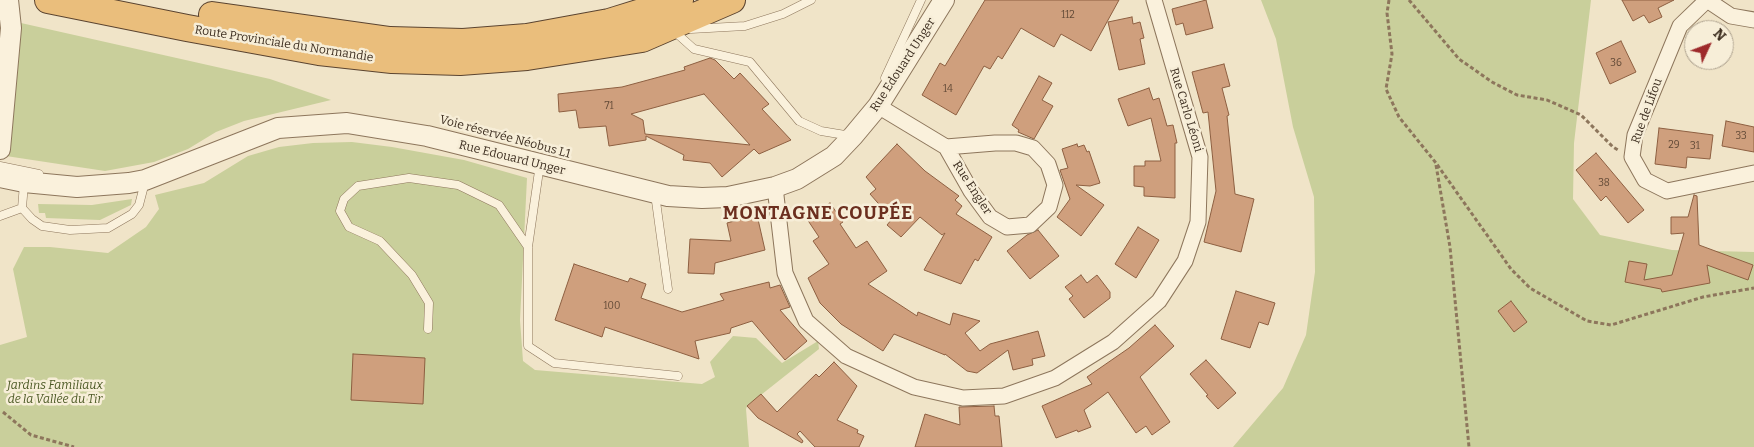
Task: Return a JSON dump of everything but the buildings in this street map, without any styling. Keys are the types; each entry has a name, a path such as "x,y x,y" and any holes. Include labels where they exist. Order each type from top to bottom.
{"highway":[{"name":"Route Provinciale du Normandie","path":"48,0 320,52 392,60 460,62 526,57 642,39 672,29"},
{"name":"Route Provinciale du Normandie","path":"123,0 157,7 390,40 462,42 527,37 609,22 680,0"},
{"path":"672,29 732,0"}],"street":[{"path":"0,149 11,28 8,0"},
{"name":"Rue Edouard Unger","path":"0,177 24,182 77,187 129,183 145,180 278,128 347,123 427,136 668,196 728,197 797,180 834,156 869,110 944,0"},
{"name":"Rue Carlo Léoni","path":"775,186 785,273 806,321 846,356 914,387 963,398 1004,396 1055,378 1113,342 1159,301 1186,261 1198,222 1200,157 1154,0"},
{"path":"1707,0 1731,16 1754,20"},
{"name":"Rue de Lifou","path":"1707,0 1680,26 1636,135 1632,157 1645,180 1667,191 1754,173"},
{"name":"Rue Engler","path":"869,110 946,147 1016,143 1033,148 1048,164 1055,185 1049,207 1030,225 1007,226 990,217 971,191 946,147"}],"lane":[{"path":"672,29 745,26 783,14 811,0"},
{"path":"881,83 921,0"},
{"path":"672,29 694,50 750,62 799,121 820,131 849,135"},
{"path":"266,124 313,117 359,116"},
{"name":"Voie réservée Néobus L1","path":"378,119 470,138 641,183 674,188 723,189"},
{"path":"798,168 830,150 849,135"},
{"path":"87,177 135,175 191,153"},
{"path":"540,164 528,247 528,346 554,363 678,376"},
{"path":"0,166 58,177"},
{"path":"428,329 429,303 412,275 380,241 350,227 340,211 344,199 358,186 410,178 458,185 499,205 528,247"},
{"path":"24,182 22,208 32,220 42,226 70,230 108,228 132,214 139,205 145,180"},
{"path":"654,192 668,289"},
{"path":"0,216 22,208"}],"path":[{"path":"1390,0 1387,13 1392,54 1386,89 1399,117 1436,164 1511,269 1530,288 1588,321 1611,325 1703,297 1754,288"},
{"path":"1409,0 1459,59 1492,82 1518,95 1547,100 1581,115 1613,147 1632,157"},
{"path":"1436,164 1450,247 1469,447"},
{"path":"3,412 31,435 74,447"}],"green space":[{"path":"1261,0 1591,0 1574,143 1573,199 1600,235 1672,250 1754,252 1754,447 1233,447 1283,388 1306,335 1315,272 1314,197 1293,127 1276,39"},
{"path":"21,23 270,79 331,100 244,121 216,132 188,149 154,162 105,171 6,156"},
{"name":"Jardins Familiaux de la Vallée du Tir","path":"352,142 464,160 527,178 520,320 523,361 535,370 702,384 715,377 710,362 733,336 756,338 782,363 818,341 819,349 747,406 749,447 0,447 0,345 27,337 13,269 24,247 50,247 108,253 146,227 159,209 155,195 204,183 248,156 279,147 313,143"},
{"path":"132,199 131,205 100,220 46,218 45,213 39,213 38,204 92,205"}],"district":[{"name":"MONTAGNE COUPÉE","path":"818,214"}]}
